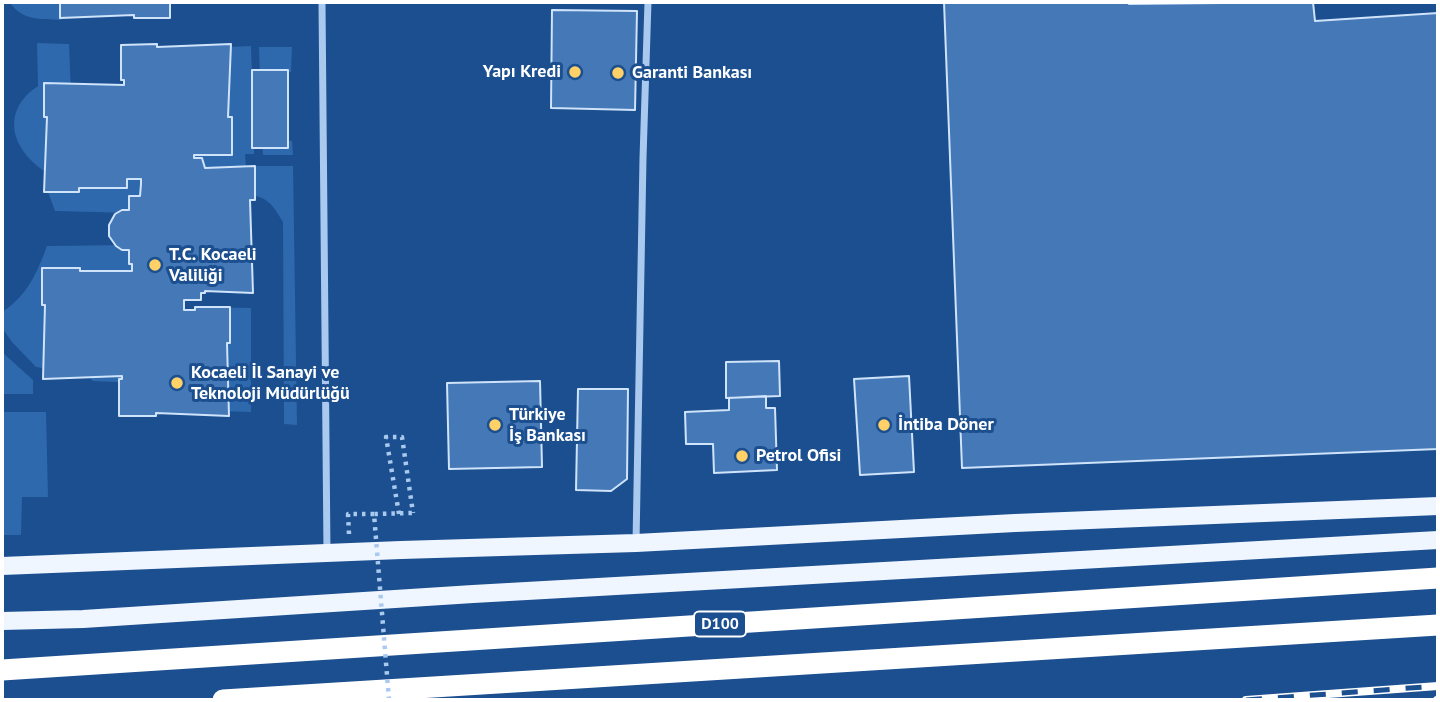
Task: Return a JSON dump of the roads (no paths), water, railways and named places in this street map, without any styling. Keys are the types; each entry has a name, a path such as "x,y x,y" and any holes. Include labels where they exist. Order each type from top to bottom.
{"highway":[{"name":"D100","path":"2,670 1438,578"},
{"path":"223,700 1438,625"}],"main road":[{"path":"2,566 636,543 1015,523 1438,506"},
{"path":"1357,509 1438,518"},
{"path":"2,621 83,619 473,594 1438,540"}],"street":[{"path":"322,2 327,553"},
{"path":"636,543 642,172 648,2"}],"railway":[{"path":"1246,700 1438,686"}],"place":[{"name":"Yapı Kredi","path":"575,72"},
{"name":"Garanti Bankası","path":"618,73"},
{"name":"T.C. Kocaeli Valiliği","path":"155,265"},
{"name":"Kocaeli İl Sanayi ve Teknoloji Müdürlüğü","path":"177,383"},
{"name":"Türkiye İş Bankası","path":"495,425"},
{"name":"İntiba Döner","path":"884,425"},
{"name":"Petrol Ofisi","path":"742,456"}]}
